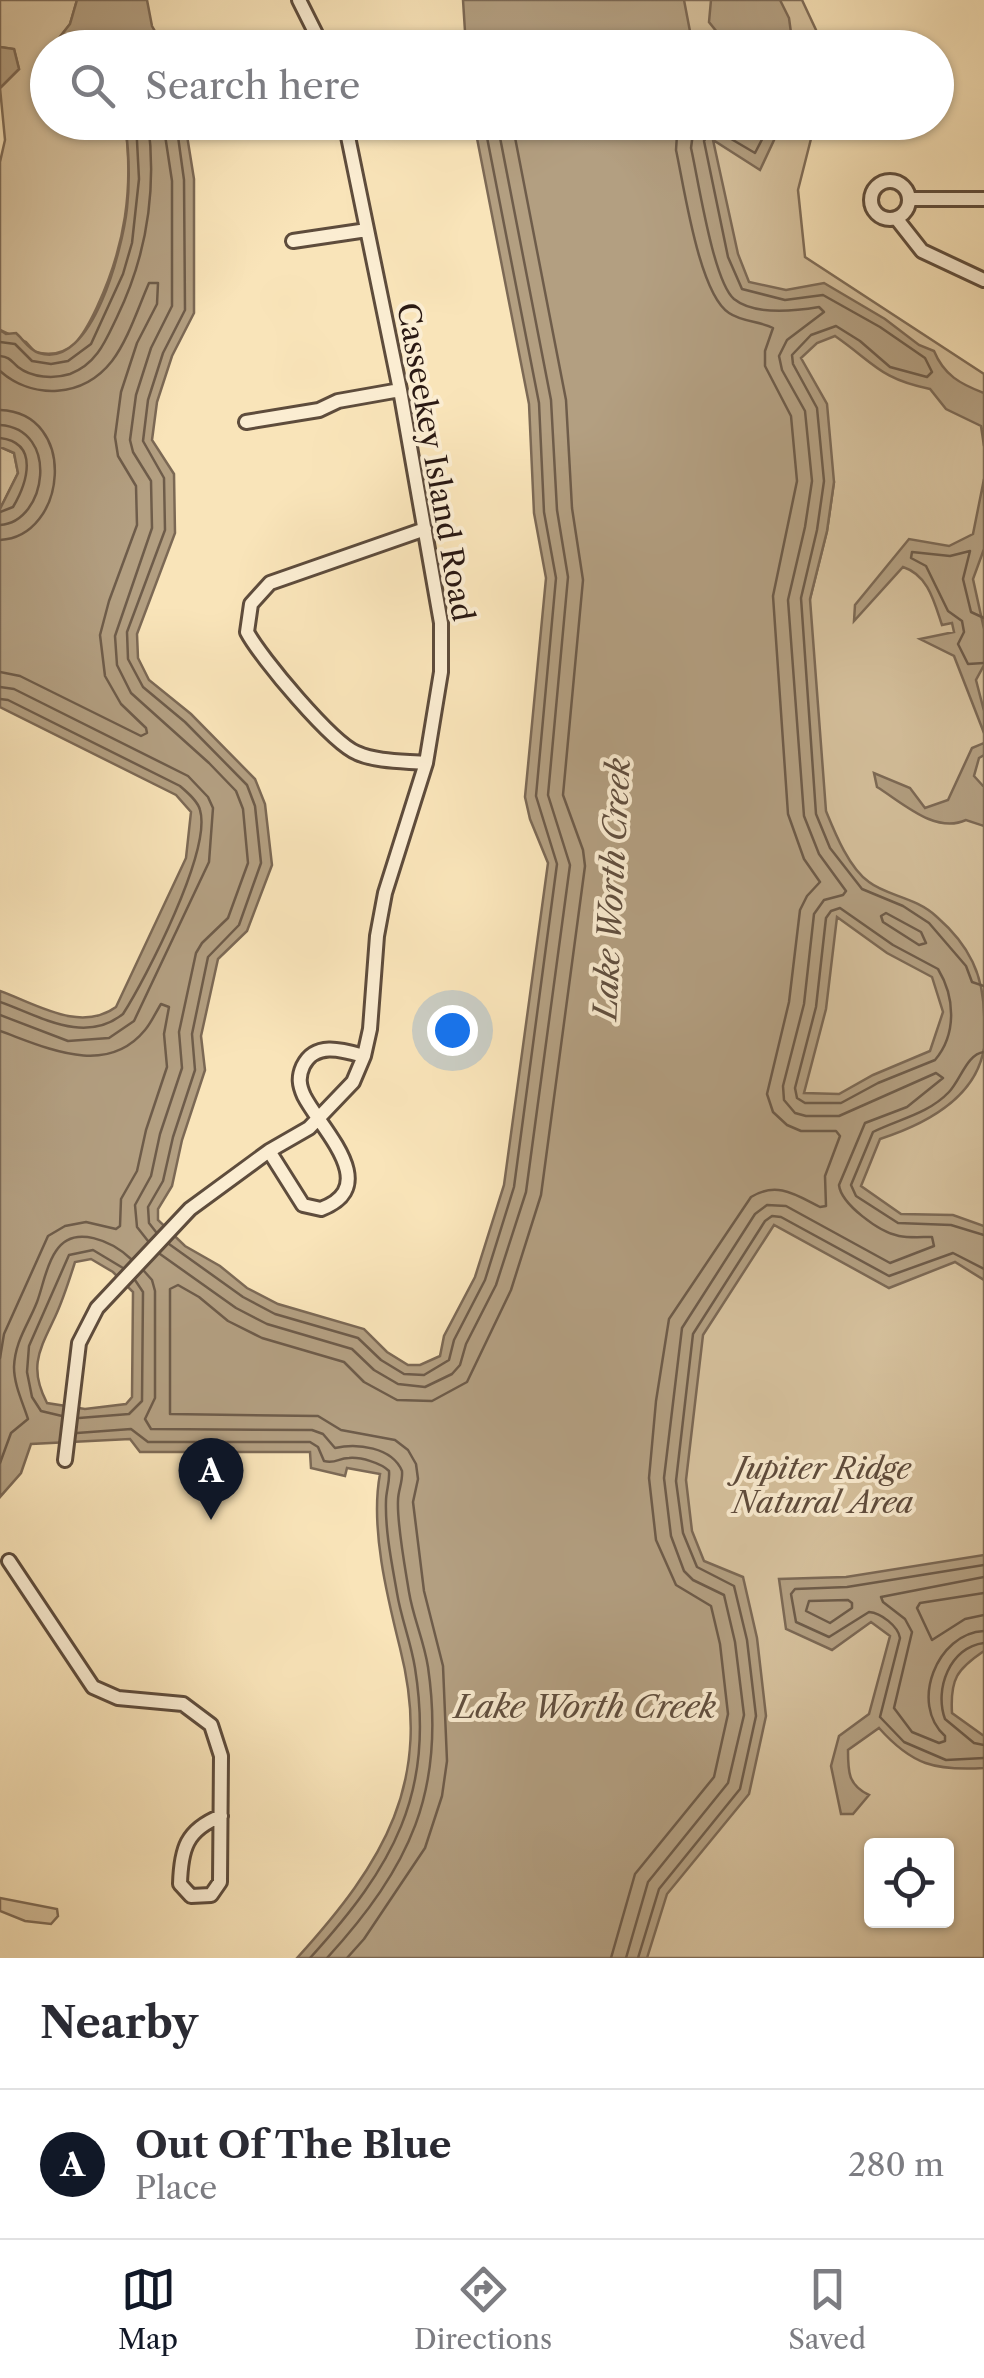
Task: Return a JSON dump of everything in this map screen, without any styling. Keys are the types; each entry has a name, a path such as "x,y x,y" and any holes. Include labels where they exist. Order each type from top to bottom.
{"street":[{"path":"299,0 314,30"},
{"name":"Casseekey Island Road","path":"65,1460 74,1364 84,1329 97,1308 190,1209 269,1151 310,1128 354,1082 364,1056 385,893 426,764 441,672 441,623 400,390 349,140"},
{"path":"884,181 898,182 910,199 907,210 896,218 882,217 871,198 884,181"},
{"path":"910,199 984,199"},
{"path":"896,218 922,251 984,280"},
{"path":"294,241 367,230"},
{"path":"246,422 319,410 338,402 400,390"},
{"path":"425,529 270,582 251,604 247,632 264,660 338,741 356,753 426,764"},
{"path":"269,1151 303,1205 322,1209 342,1197 349,1181 346,1162 305,1098 298,1078 305,1062 316,1051 332,1048 364,1056"},
{"path":"8,1561 94,1687 118,1698 183,1704 211,1725 221,1756 221,1816 220,1882 206,1897 191,1896 180,1884 184,1846 191,1835 221,1816"}],"green space":[{"path":"0,0 77,0 65,30 30,30 30,140 127,140 125,217 107,285 87,327 75,343 58,353 35,352 26,342 0,330 0,162 5,140 0,88 19,69 14,49 0,47"},
{"path":"671,0 802,0 816,30 677,30"},
{"name":"Jupiter Ridge Natural Area","path":"702,140 811,140 798,190 805,257 984,374 984,1958 617,1958 652,1629 810,599 834,482 730,263"},
{"path":"0,447 14,453 18,473 0,509"},
{"path":"0,1898 57,1909 58,1916 51,1924 25,1921 0,1911"}],"water":[{"path":"77,0 147,0 154,30 65,30"},
{"path":"463,0 684,0 690,30 465,30"},
{"path":"711,0 780,0 791,30 715,30 709,22"},
{"path":"0,47 14,49 19,69 0,88"},
{"name":"Lake Worth Creek","path":"127,140 188,140 194,179 194,313 172,356 157,402 152,440 174,474 175,533 137,634 138,658 149,680 191,714 255,779 265,804 272,865 247,931 218,959 201,1036 205,1070 172,1186 158,1209 158,1220 185,1246 220,1266 247,1288 278,1304 364,1329 387,1352 408,1365 420,1365 440,1356 444,1336 475,1277 504,1185 548,863 525,797 546,578 534,513 529,404 477,140 713,140 738,254 749,282 786,290 824,283 934,351 954,378 984,393 984,446 981,426 946,409 930,389 878,369 835,336 817,343 801,358 827,404 834,482 810,599 826,811 843,850 862,876 876,887 929,910 958,939 978,974 983,1002 984,1048 970,1082 959,1096 930,1118 880,1139 861,1186 901,1214 953,1215 984,1226 984,1280 955,1262 889,1288 774,1225 703,1335 686,1480 692,1531 704,1561 743,1577 757,1638 766,1716 749,1794 667,1894 647,1958 297,1958 355,1888 377,1853 405,1780 410,1739 409,1696 381,1561 377,1516 380,1474 347,1468 345,1476 311,1468 310,1452 140,1452 130,1439 31,1444 21,1473 0,1497 0,991 73,1017 102,1014 116,1007 186,858 191,812 176,795 0,707 0,509 18,473 14,453 0,447 0,330 16,333 39,353 58,353 75,343 90,325 119,249 127,208","holes":["837,917 887,953 932,977 943,1012 930,1051 839,1094 804,1093 826,1009","91,1259 113,1272 133,1292 132,1397 126,1404 85,1409 47,1403 38,1379 38,1358 75,1262"]},
{"name":"Lake Worth Creek","path":"713,140 774,140 760,170"},
{"path":"984,479 984,549 973,579 984,629 984,665 976,680 984,711 984,733 954,656 920,639 954,632 952,623 942,625 929,590 919,576 903,567 854,621 855,605 909,539 949,546 973,534"},
{"path":"984,743 984,755 979,758 974,776 984,787 984,826 966,820 931,820 877,787 874,773 910,788 925,808 948,800 972,748"},
{"path":"984,1555 984,1651 957,1676 952,1713 984,1736 984,1768 926,1763 902,1750 879,1728 848,1750 851,1777 869,1795 853,1814 841,1814 831,1766 839,1736 869,1714 890,1636 871,1622 832,1650 786,1629 779,1579 846,1577"}],"place":[{"name":"Out Of The Blue","path":"211,1520"}]}
